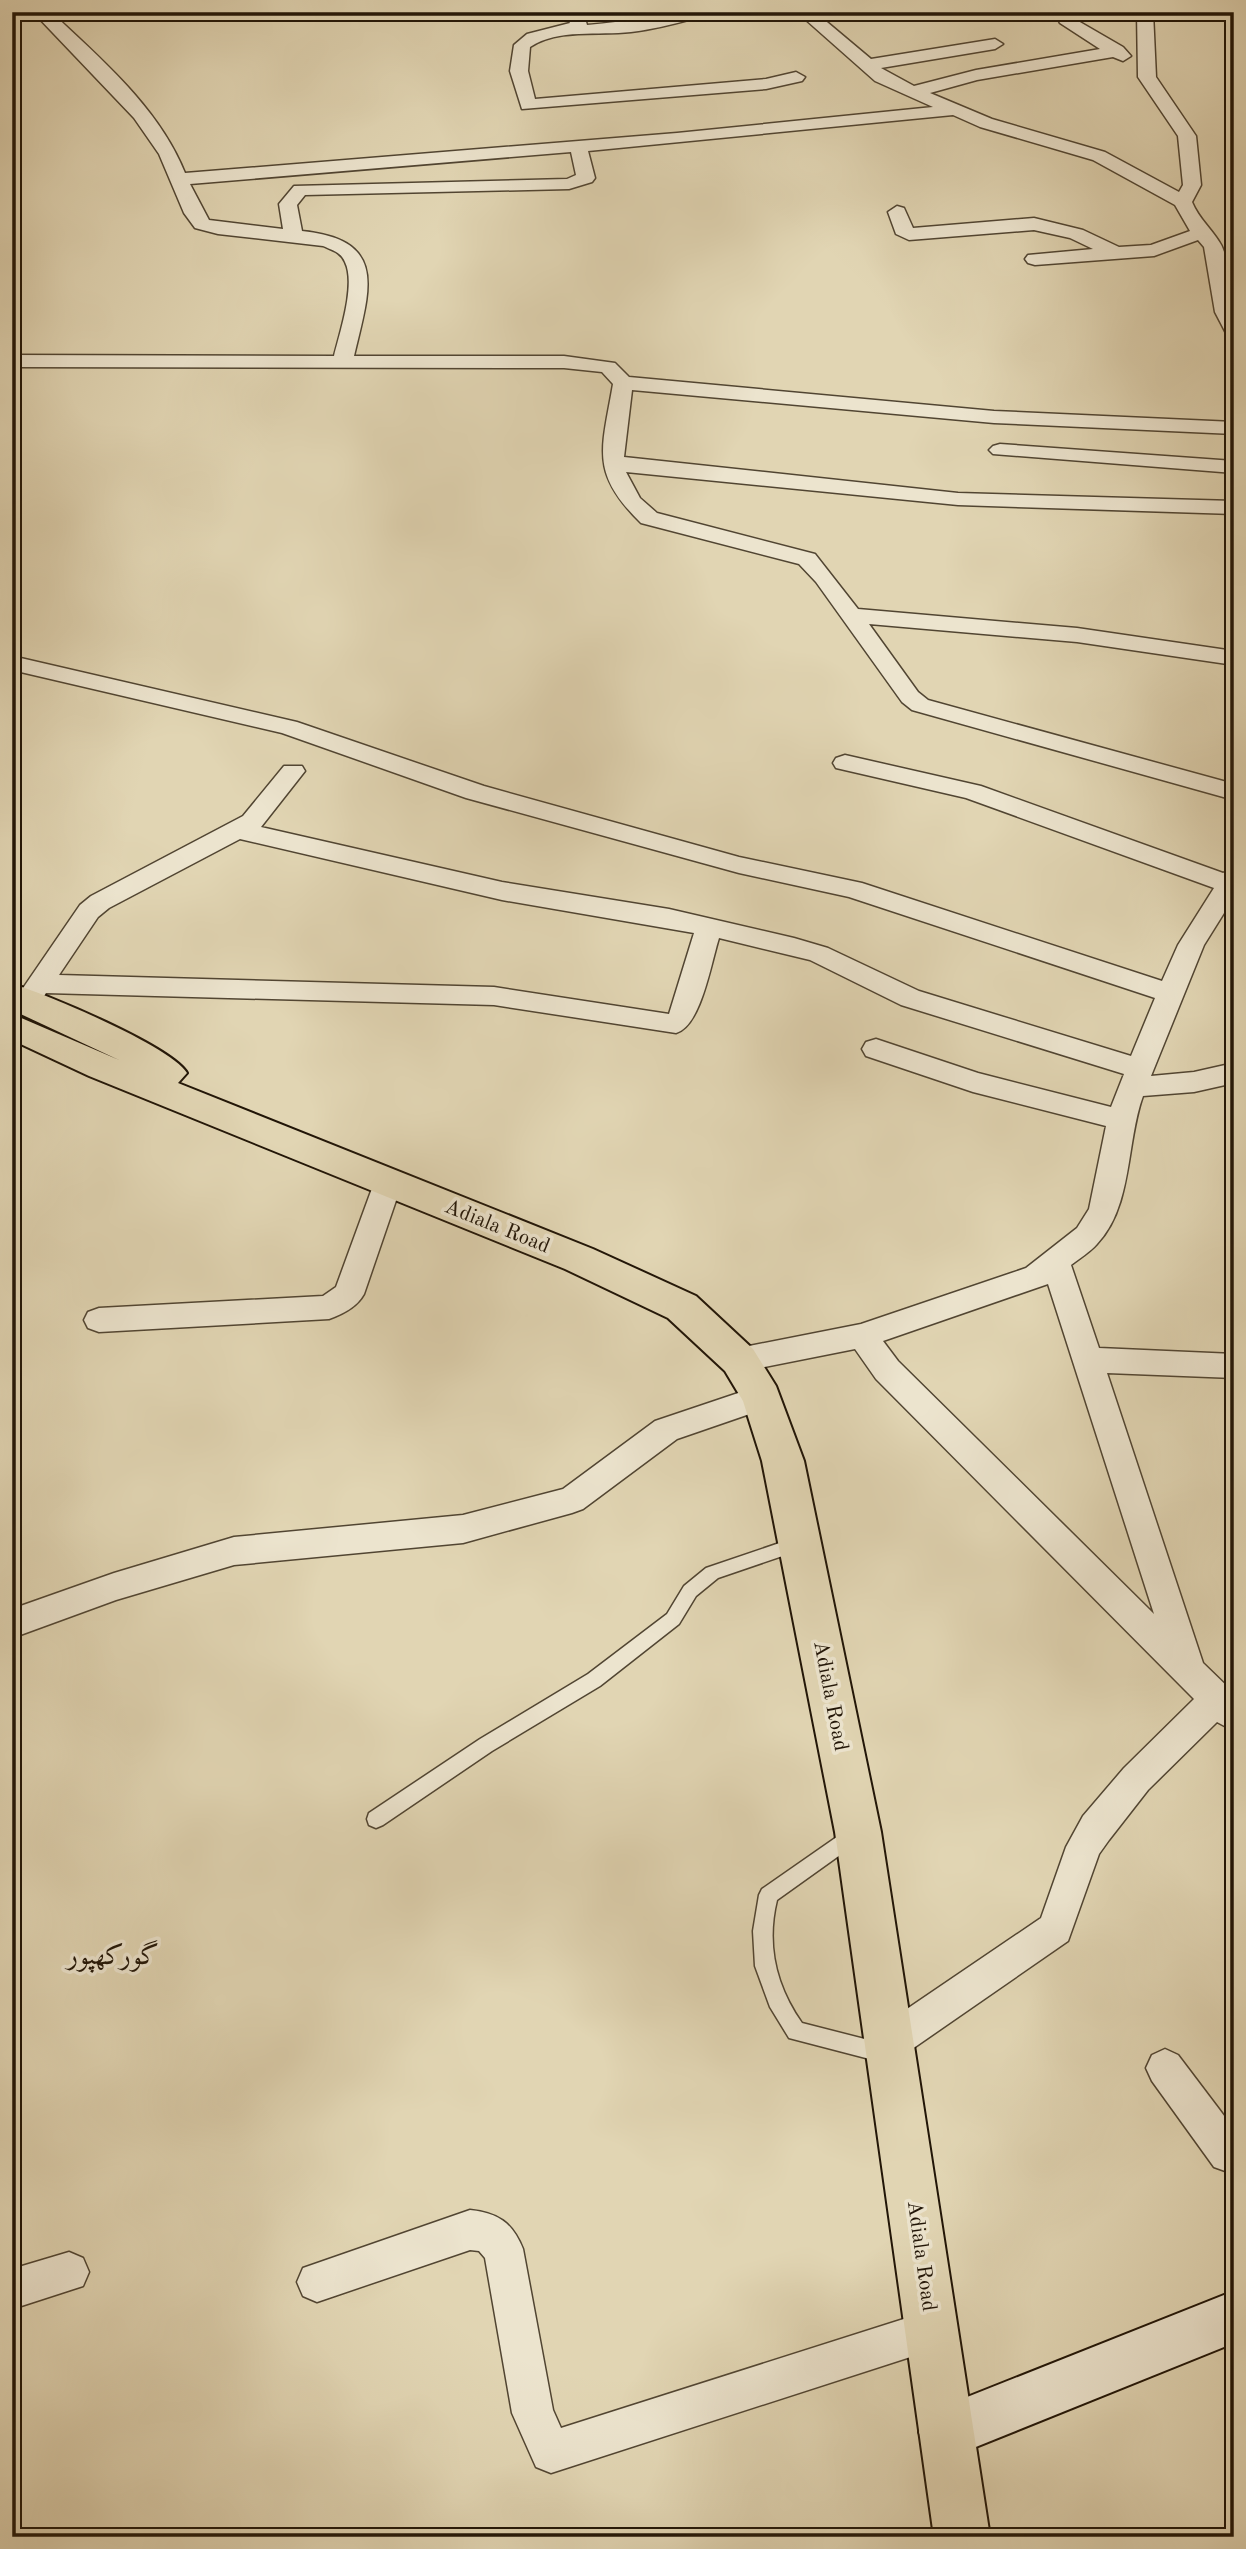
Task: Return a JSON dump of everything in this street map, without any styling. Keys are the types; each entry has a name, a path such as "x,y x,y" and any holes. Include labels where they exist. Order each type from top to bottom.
{"main road":[{"name":"Adiala Road","path":"22,1002 292,1145 579,1259 682,1307 739,1360 762,1397 783,1461 858,1832 962,2537"},
{"path":"946,2432 1232,2324"}],"street":[{"path":"41,12 121,89 160,141 180,179 193,215 201,224 244,233 334,243 342,246 354,258 358,280 343,362"},
{"path":"572,12 577,16 579,26 572,31"},
{"path":"700,12 632,27 572,31 533,38 522,45 519,71 528,105 755,85 796,76"},
{"path":"805,12 881,77 955,110 1099,156 1183,202 1189,218 1213,246 1225,312 1234,331"},
{"path":"1145,12 1147,77"},
{"path":"1066,19 1117,51 1147,77 1187,136 1192,185 1183,202"},
{"path":"867,65 995,44"},
{"path":"913,92 976,75 1117,51"},
{"path":"180,179 955,110"},
{"path":"294,237 288,204 300,190 569,184 586,178 587,172 578,145"},
{"path":"897,212 903,230 909,234 989,225 1034,224 1076,234 1117,253"},
{"path":"1035,259 1154,250 1202,233"},
{"path":"12,361 592,364 608,367 623,383 982,416 1234,428"},
{"path":"623,383 611,464 621,486 636,507 649,518 797,554 807,559 824,578 910,697 920,705 1234,792"},
{"path":"1000,450 1234,467"},
{"path":"611,464 958,499 1234,508"},
{"path":"850,615 1077,635 1234,658"},
{"path":"12,663 289,727 475,792 739,865 853,889 1170,993"},
{"path":"739,1360 862,1336 1037,1276 1087,1236 1103,1211 1122,1120 1170,993 1191,945 1231,880 972,792 845,763"},
{"path":"22,1002 89,911 100,902 252,822 293,771"},
{"path":"238,830 502,891 709,927 819,954 911,998 1136,1078 1194,1082 1234,1073"},
{"path":"22,1002 494,996 676,1024 682,1016 709,927"},
{"path":"876,1049 973,1082 1122,1120"},
{"path":"99,1320 329,1307 349,1294 388,1183"},
{"path":"1056,1263 1189,1671"},
{"path":"862,1336 887,1370 1225,1707 1136,1779 1096,1828 1084,1847 1055,1929 890,2049"},
{"path":"1088,1360 1234,1366"},
{"path":"12,1624 114,1587 234,1551 463,1529 572,1500 666,1430 762,1397"},
{"path":"1165,2068 1228,2152 1234,2151"},
{"path":"317,2281 470,2230 489,2232 503,2249 533,2413 551,2452 932,2330"},
{"path":"12,2289 69,2272"}],"lane":[{"path":"376,1819 485,1745 594,1680 673,1619 690,1591 712,1573 800,1543"},
{"path":"858,1832 769,1895 761,1934 775,1999 796,2031 890,2049"}],"district":[{"name":"گورکھپور","path":"113,1957"}]}
